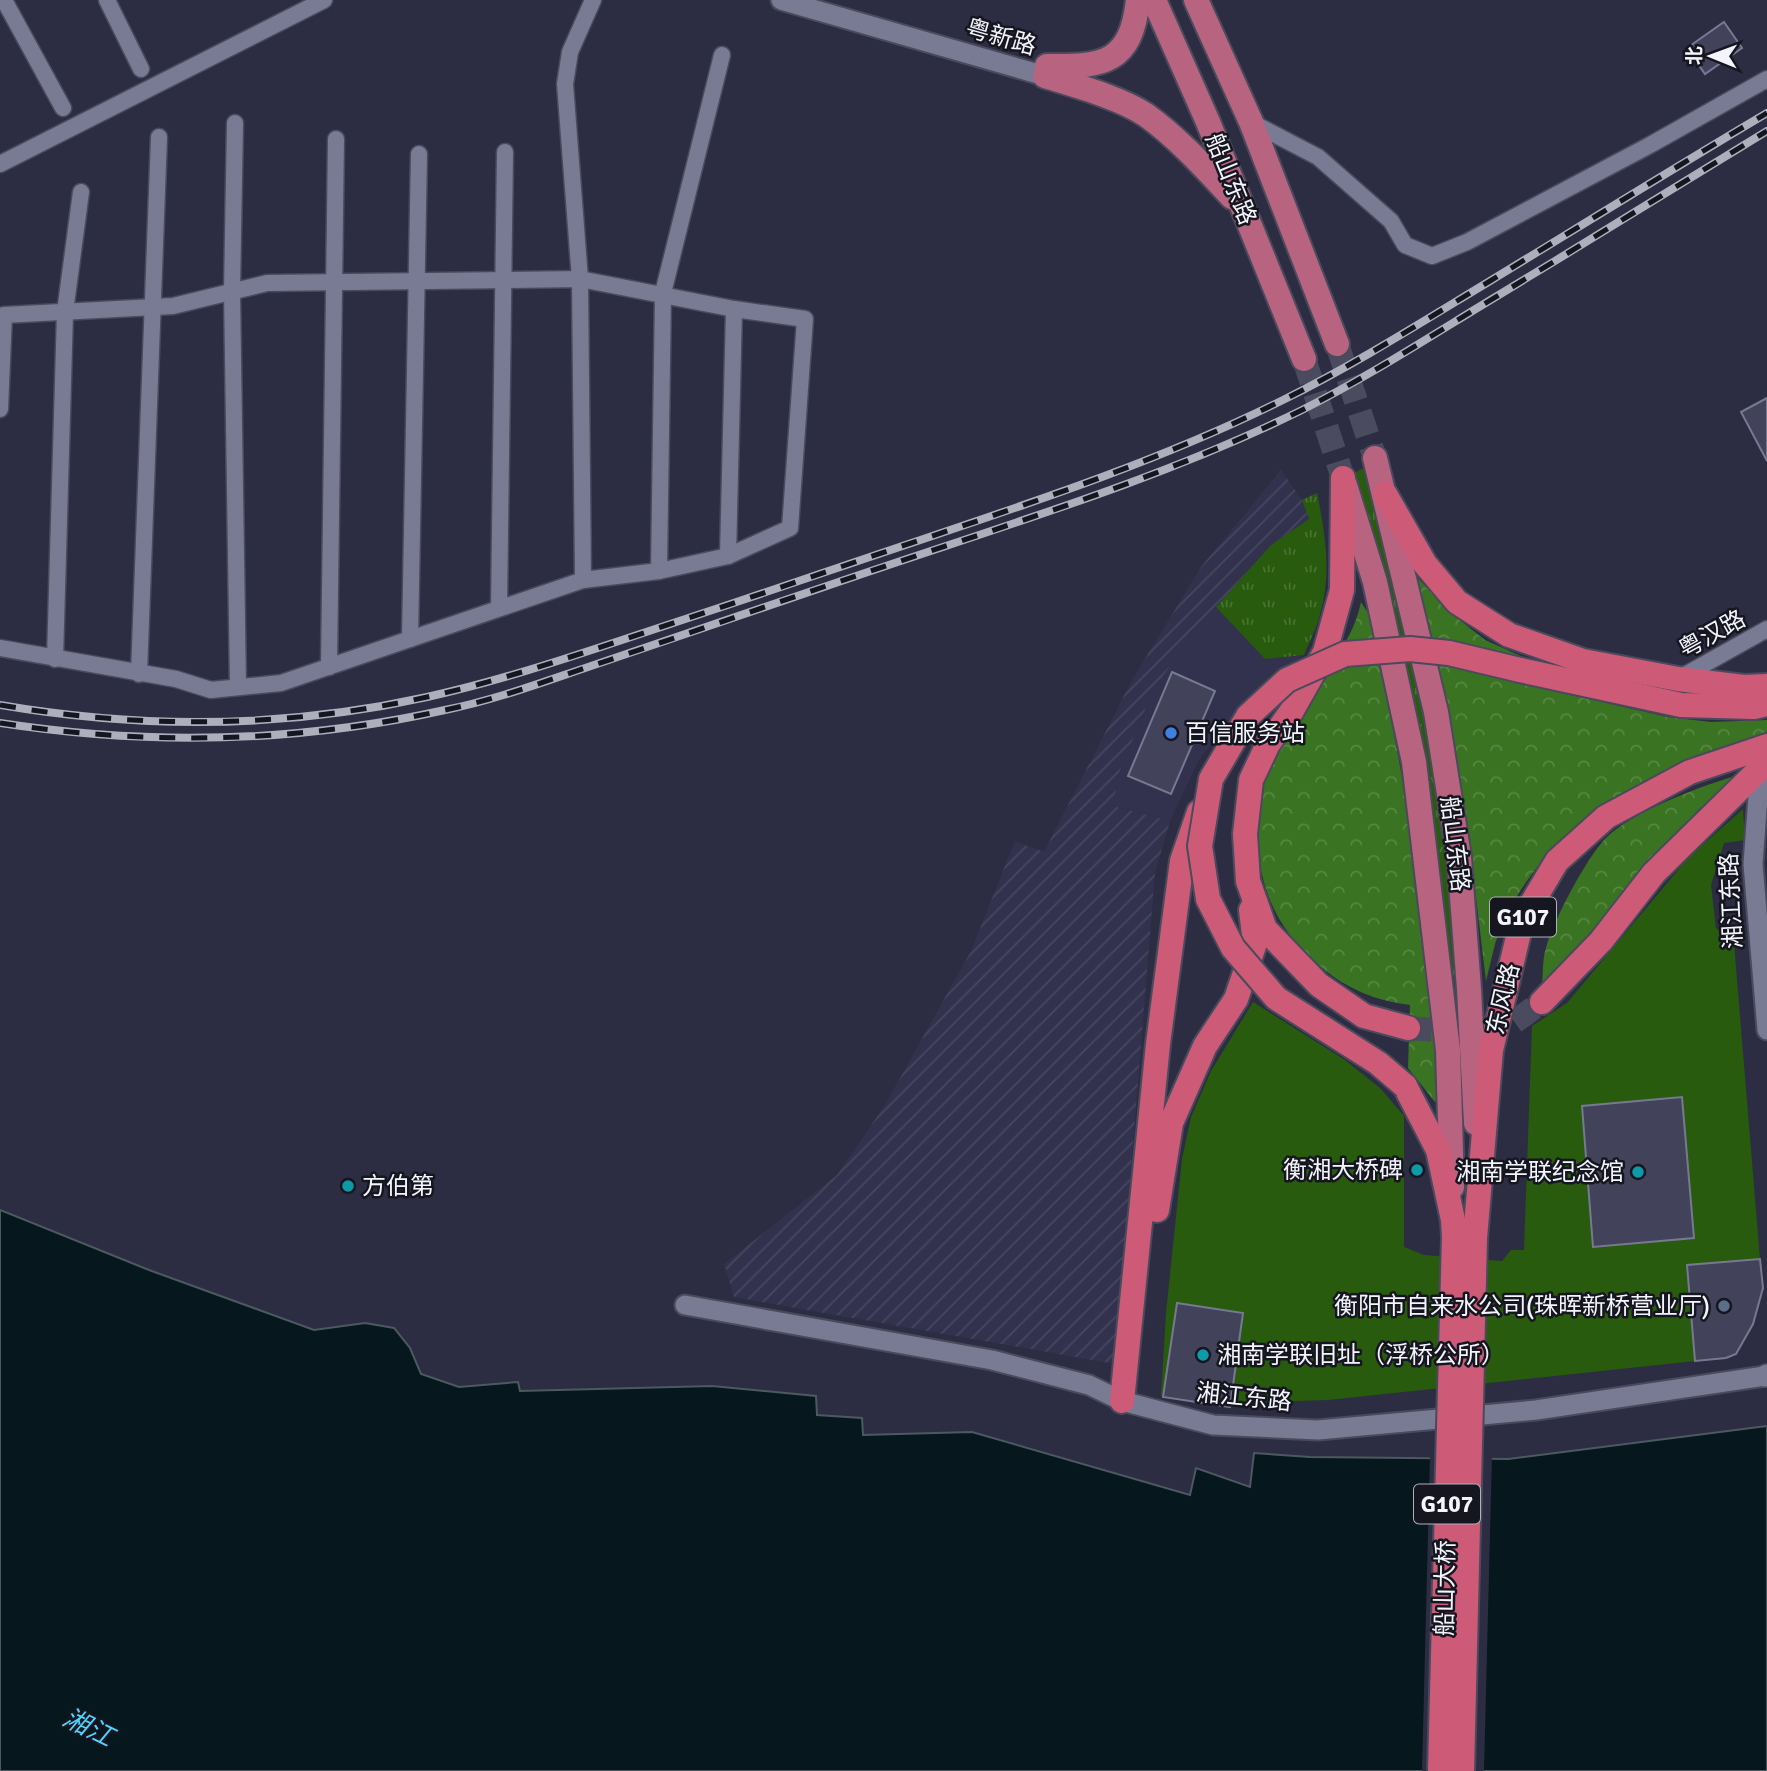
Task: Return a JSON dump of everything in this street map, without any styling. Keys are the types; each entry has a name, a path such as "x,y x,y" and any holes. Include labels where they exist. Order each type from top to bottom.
{"highway":[{"path":"1128,1346 1150,1251 1171,1123 1205,1046 1236,999 1255,943 1244,834 1251,780 1268,744 1291,712 1325,652 1342,590 1343,478"},
{"path":"1385,494 1425,564 1457,602 1509,635 1583,661 1744,687 1767,686"},
{"path":"1122,1401 1158,1044 1182,861 1211,779 1248,716 1287,680 1345,654 1410,649 1449,653 1681,705 1754,708 1767,704"},
{"path":"1542,1002 1601,941 1654,873 1765,759"},
{"name":"东风路","path":"1465,1229 1491,1050 1522,919 1557,861 1606,817 1690,772 1765,759"},
{"path":"1211,779 1200,846 1208,899 1233,948 1276,998 1378,1063 1405,1086 1438,1150 1465,1229"},
{"path":"1248,881 1265,929 1319,985 1364,1016 1408,1028"},
{"name":"船山大桥","path":"1440,1771 1465,1229"},
{"name":"船山大桥","path":"1462,1771 1465,1229"}],"main road":[{"path":"1046,71 1083,67 1106,61 1126,45 1135,24 1138,0"},
{"name":"船山东路","path":"1154,0 1208,122 1304,359"},
{"name":"船山东路","path":"1196,0 1251,122 1337,344"},
{"path":"1046,71 1144,114 1189,151 1244,210"},
{"name":"船山东路","path":"1375,458 1436,712 1459,857 1476,1100 1465,1229"},
{"name":"船山东路","path":"1343,478 1375,582 1414,762 1448,1049 1465,1229"}],"street":[{"path":"5,0 63,108"},
{"path":"107,0 141,69"},
{"path":"0,164 324,0"},
{"path":"583,580 580,279 565,84 570,52 593,0"},
{"name":"粤新路","path":"781,0 1046,71"},
{"name":"粤新路","path":"820,0 1046,71"},
{"path":"659,571 663,295 722,55"},
{"path":"1251,122 1318,158 1391,221 1405,245 1432,256 1467,242 1650,145 1767,79"},
{"path":"235,123 232,291 238,687"},
{"path":"139,674 159,138"},
{"path":"329,667 336,139"},
{"path":"499,608 505,152"},
{"path":"410,639 419,154"},
{"path":"55,659 65,312 81,192"},
{"path":"0,409 4,315 173,306 267,283 580,279 734,309 805,319 790,528 728,556 659,571 583,580 281,683 211,690 176,679 0,648"},
{"path":"728,556 734,309"},
{"name":"粤汉路","path":"1678,678 1767,629"},
{"name":"湘江东路","path":"1765,759 1753,864 1767,1030"},
{"name":"湘江东路","path":"685,1305 992,1360 1089,1385 1122,1401 1213,1425 1318,1430 1536,1410 1766,1375"}],"shaded area":[{"path":"1281,470 1302,500 1309,519 1271,545 1186,642 1152,693 1119,773 1113,806 1170,821 1155,873 1115,1364 734,1297 724,1264 837,1175 885,1105 971,951 1015,841 1044,852 1132,680 1201,567"},
{"path":"1216,607 1265,659 1304,655 1229,720 1198,762 1170,821 1113,806 1119,773 1152,693 1186,642"}],"green space":[{"path":"1363,468 1429,721 1446,824 1456,984 1434,827 1415,726 1353,474"},
{"path":"1317,493 1325,538 1326,569 1324,599 1319,619 1304,655 1265,659 1216,607 1271,545 1309,519 1302,500"},
{"path":"1412,572 1451,613 1485,640 1523,657 1518,683 1668,717 1711,722 1767,720 1767,739 1660,776 1633,789 1582,822 1539,865 1521,890 1506,916 1495,944 1486,981 1470,847 1451,737"},
{"path":"1361,602 1370,616 1379,657 1416,865 1433,1004 1440,1098 1435,1102 1408,1068 1410,1005 1358,991 1329,973 1303,949 1283,926 1273,906 1262,875 1258,852 1257,823 1266,774 1288,730 1346,641"},
{"path":"1743,774 1699,809 1542,990 1545,953 1555,923 1579,876 1604,840 1649,809"},
{"path":"1743,809 1745,840 1724,843 1711,885 1716,928 1734,943 1760,1259 1687,1266 1695,1361 1328,1400 1260,1402 1230,1407 1161,1396 1166,1313 1182,1159 1191,1117 1211,1071 1253,1002 1345,1060 1380,1088 1404,1116 1404,1247 1424,1255 1502,1261 1511,1250 1524,1250 1532,1026 1567,1003 1688,858"}],"water":[{"name":"湘江","path":"0,1210 149,1270 314,1330 365,1323 394,1328 410,1348 421,1374 459,1387 518,1382 520,1391 712,1386 816,1396 817,1415 862,1418 863,1435 972,1432 1190,1495 1196,1468 1250,1487 1254,1453 1310,1457 1508,1459 1767,1426 1767,1771 0,1771"}],"pier":[{"path":"1430,1455 1492,1455 1484,1771 1422,1771"}],"building":[{"path":"1724,22 1742,48 1705,74 1687,48"},
{"path":"1767,398 1767,461 1741,412"},
{"name":"百信服务站","path":"1172,672 1215,691 1171,794 1128,776"},
{"name":"湘南学联纪念馆","path":"1682,1097 1694,1238 1593,1247 1582,1106"},
{"name":"衡阳市自来水公司(珠晖新桥营业厅)","path":"1760,1259 1763,1288 1753,1324 1736,1354 1726,1358 1695,1361 1687,1265"},
{"name":"湘南学联旧址（浮桥公所）","path":"1177,1303 1243,1313 1230,1407 1163,1397"}],"tunnel":[{"path":"1337,344 1375,458"},
{"path":"1304,359 1343,478"},
{"path":"1408,1028 1460,1032 1510,1025 1542,1002"}],"railway":[{"path":"0,705 107,718 214,722 321,715 374,707 503,678 963,526 1179,447 1283,400 1388,343 1767,113"},
{"path":"0,723 168,738 279,735 390,721 464,706 537,684 1084,499 1247,435 1300,411 1388,362 1767,131"}],"place":[{"name":"百信服务站","path":"1171,733"},
{"name":"衡湘大桥碑","path":"1417,1170"},
{"name":"湘南学联纪念馆","path":"1638,1172"},
{"name":"方伯第","path":"348,1186"},
{"name":"衡阳市自来水公司(珠晖新桥营业厅)","path":"1724,1306"},
{"name":"湘南学联旧址（浮桥公所）","path":"1203,1355"}]}
